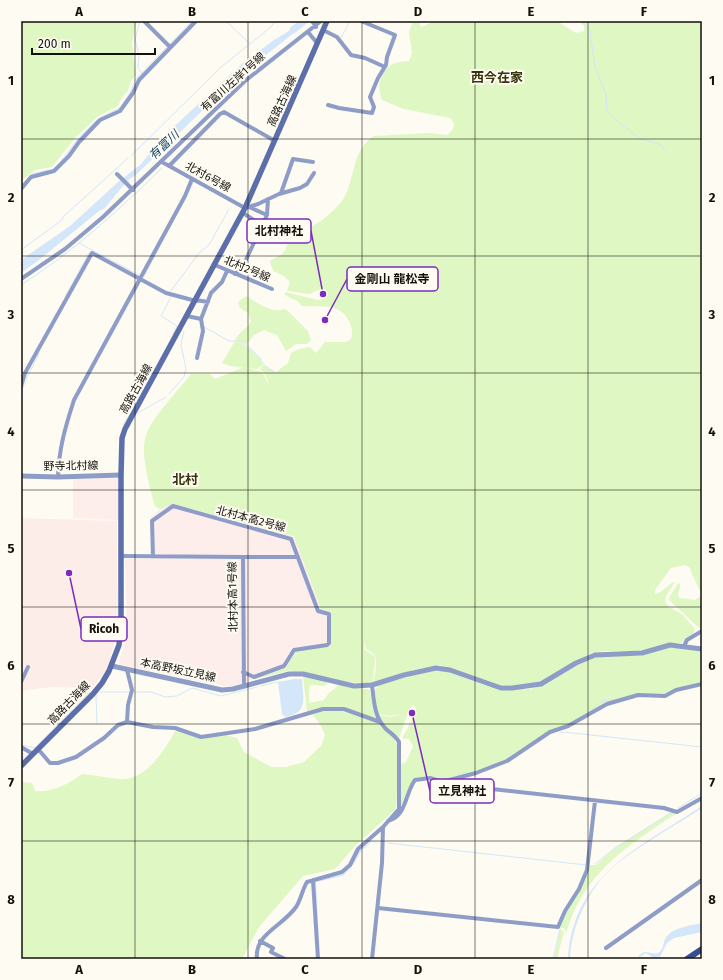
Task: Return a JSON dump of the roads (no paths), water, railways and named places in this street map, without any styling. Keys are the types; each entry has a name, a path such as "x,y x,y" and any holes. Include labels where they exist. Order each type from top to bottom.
{"main road":[{"name":"高路古海線","path":"21,766 93,694 112,666 119,645 121,624 121,475 122,438 125,429 246,209 327,21"},
{"path":"687,959 702,949"}],"street":[{"path":"144,21 170,47"},
{"path":"21,189 31,177 54,171 100,120 120,110 133,93 139,80 196,21"},
{"name":"有富川左岸1号線","path":"132,189 162,162 245,81 308,32 314,24 320,21"},
{"path":"328,105 372,113 374,108 370,97 378,78 385,67 395,33 361,21"},
{"path":"323,30 337,37 351,55 365,58 385,67"},
{"path":"308,32 317,43"},
{"path":"170,166 220,114 224,112 275,141"},
{"path":"281,193 293,159 313,162"},
{"name":"北村6号線","path":"162,162 246,209"},
{"path":"246,209 281,193 300,188 307,184 314,173"},
{"path":"21,279 66,249 132,189 118,175"},
{"path":"58,477 58,455 63,433 74,400 185,196 192,180"},
{"path":"235,274 243,266 263,226 267,215 268,199"},
{"path":"246,209 267,215"},
{"path":"246,209 263,226"},
{"path":"21,386 26,373 92,253 166,293 208,302"},
{"name":"北村2号線","path":"215,265 272,289"},
{"path":"197,358 202,331 201,319 211,293 222,282 228,270"},
{"path":"187,316 201,319"},
{"name":"野寺北村線","path":"21,476 58,477 121,475"},
{"name":"北村本高2号線","path":"152,556 152,521 173,506 291,539 318,611 329,614 329,643 327,645 294,650 284,666 254,677 243,672"},
{"name":"北村本高1号線","path":"121,556 242,557 244,686"},
{"path":"242,557 298,557"},
{"path":"684,646 687,640 702,631"},
{"name":"本高野坂立見線","path":"112,666 222,690 233,689 289,674 302,674 354,686 372,686 404,674 436,668 450,670 501,688 528,687 541,684 576,663 595,655 636,654 670,645 702,649"},
{"path":"21,682 28,667"},
{"path":"127,670 132,685 127,711 127,722"},
{"path":"388,821 393,820 400,813 415,780 430,778 442,782 476,773 507,761 550,732 568,726 607,704 634,696 665,696 676,690 702,684"},
{"path":"257,959 256,949 260,941 287,918 297,907 306,884 313,880 342,872 350,864 358,849 383,827 396,813 399,805 399,742 397,738 380,722 374,710 372,686"},
{"path":"38,749 52,764 63,761 81,754 104,738 118,725 127,722 153,728 175,728 201,737 255,729 330,708 356,712 362,716 380,722"},
{"path":"21,747 32,754"},
{"path":"458,778 483,788 664,808 679,812 702,798"},
{"path":"378,908 558,927 565,911 579,889 587,870 595,801"},
{"path":"372,959 382,863 383,827"},
{"path":"313,880 318,959"},
{"path":"606,948 702,880"},
{"path":"260,941 273,948 271,952 285,959"}],"water":[{"path":"300,21 309,21 242,74 207,106 137,174 127,181 104,209 99,211 21,273 21,260 70,226 118,182 140,165 167,133 242,64 274,40 289,31 291,27"},
{"path":"302,679 303,704 298,712 285,717 282,714 278,682"},
{"path":"702,806 702,808 612,868 634,850"},
{"path":"372,841 380,843 372,842 361,851 353,865 343,876 316,882 320,959 315,881 342,875 352,865 360,850"},
{"path":"601,880 584,906 573,938 570,959 568,959 573,930 582,905 597,884"},
{"path":"702,923 702,932 674,938 667,943 660,957 653,958 646,953 637,959 642,953 645,952 655,954 658,953 668,935 677,929"}],"waterway":[{"path":"140,21 135,39 139,56 138,68 142,73"},
{"path":"170,44 192,21"},
{"path":"226,21 249,43"},
{"path":"132,155 220,68 271,27 275,21"},
{"name":"有富川","path":"293,30 304,21"},
{"path":"341,38 350,21"},
{"path":"582,21 590,31 595,67 606,95 607,111 611,116 640,139 660,144 665,151"},
{"path":"100,118 121,107 131,91 135,80 167,47"},
{"path":"62,160 77,140 97,120"},
{"path":"21,250 62,220 64,216 128,158"},
{"path":"21,285 77,245 129,200 162,168"},
{"path":"21,185 32,174 49,170"},
{"name":"有富川","path":"126,180 130,182"},
{"path":"144,276 193,183"},
{"path":"170,292 200,252 209,245 229,209"},
{"path":"79,243 139,275"},
{"path":"66,295 89,253"},
{"path":"101,354 140,283"},
{"path":"171,297 161,316 177,326 173,334"},
{"path":"204,327 229,341 239,341 247,345 262,360"},
{"path":"169,394 184,377 186,369 181,345 184,331"},
{"path":"21,393 26,379 39,354"},
{"path":"264,365 274,372"},
{"path":"137,401 143,390"},
{"path":"138,413 166,397"},
{"path":"123,425 130,414"},
{"path":"261,686 277,682 279,683"},
{"path":"134,692 151,692 165,697 177,696 192,688 221,696 257,687"},
{"path":"74,708 90,692"},
{"path":"100,692 130,692"},
{"path":"96,695 97,723"},
{"path":"588,713 602,701 617,699"},
{"path":"21,745 35,748 73,709"},
{"path":"560,733 563,732 702,747"},
{"path":"21,761 24,756"},
{"path":"678,808 702,793"},
{"path":"595,864 615,848 672,812"},
{"path":"388,843 586,865"},
{"path":"553,959 560,929"}],"place":[{"name":"北村神社","path":"323,294"},
{"name":"金剛山 龍松寺","path":"325,320"},
{"name":"Ricoh","path":"69,573"},
{"name":"立見神社","path":"412,713"}],"district":[{"name":"西今在家","path":"497,77"},
{"name":"北村","path":"185,479"}]}
